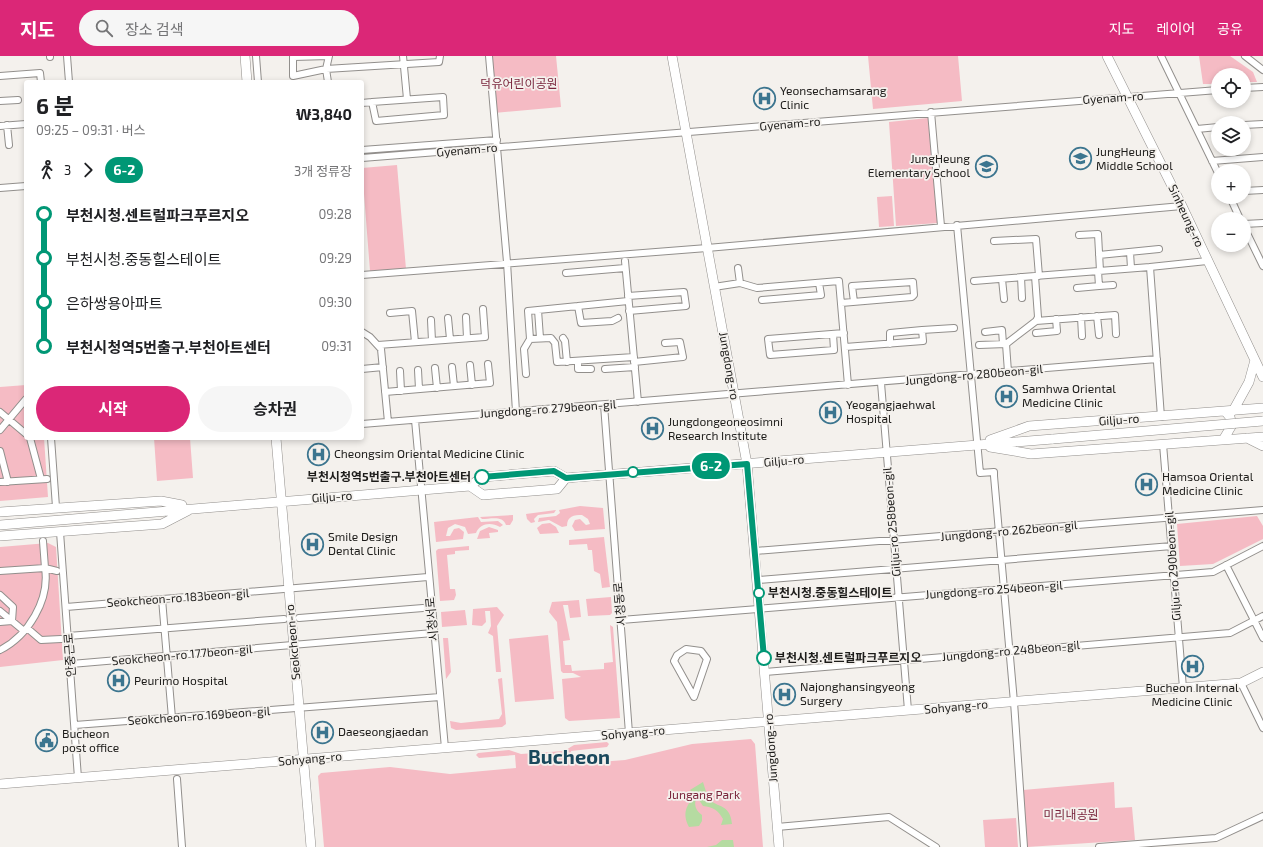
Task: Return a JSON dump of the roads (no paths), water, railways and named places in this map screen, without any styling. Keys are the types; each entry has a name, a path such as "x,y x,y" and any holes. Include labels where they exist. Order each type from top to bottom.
{"street":[{"path":"67,56 69,80"},
{"path":"245,56 247,80"},
{"path":"256,56 258,80"},
{"path":"328,80 326,69 329,56 293,57 293,76 326,69 439,62 440,56"},
{"path":"403,56 405,63 407,99"},
{"path":"489,56 507,262 516,412"},
{"name":"Jungdong-ro","path":"672,56 747,464 756,551 779,847"},
{"name":"Sinheung-ro","path":"1107,56 1182,206 1207,262 1263,377"},
{"path":"1161,56 1214,164"},
{"path":"1245,56 1263,70"},
{"path":"0,76 40,73 41,80"},
{"path":"26,74 26,80"},
{"path":"1251,88 1263,87"},
{"name":"Gyenam-ro","path":"364,158 686,133 1127,96 1211,91"},
{"path":"364,103 372,102 407,99 443,97 444,115 376,121 372,102"},
{"path":"0,101 18,100"},
{"path":"930,112 941,226"},
{"path":"0,126 24,124"},
{"path":"1251,125 1263,124"},
{"path":"7,125 9,145"},
{"path":"1197,129 1211,128"},
{"path":"364,150 497,140"},
{"path":"1212,161 1263,157"},
{"path":"0,188 24,186"},
{"path":"1251,191 1263,190"},
{"path":"364,275 507,262 707,248 941,226 1182,206"},
{"path":"1251,225 1263,223"},
{"path":"957,225 980,473 994,472 1005,589 1024,847"},
{"path":"1079,235 1098,234 1099,286"},
{"path":"994,241 1036,239 1038,317 1036,321"},
{"path":"1251,241 1263,266"},
{"path":"1099,255 1159,249"},
{"path":"1130,252 1132,268"},
{"path":"974,281 1207,262"},
{"path":"566,273 625,265 638,402"},
{"path":"1150,267 1161,416"},
{"path":"738,268 740,283"},
{"path":"1021,277 1022,298"},
{"path":"1002,279 1004,299"},
{"path":"714,287 740,283 757,288 840,281 848,385"},
{"path":"762,300 820,295 819,282"},
{"path":"841,303 854,302 912,297 914,295 913,282 852,286 854,302"},
{"path":"1077,288 1113,285"},
{"path":"526,374 524,349 530,339 528,311 684,292 686,306 629,311"},
{"path":"578,306 580,323 612,321 618,318"},
{"path":"378,345 485,336 483,309"},
{"path":"538,310 540,338"},
{"path":"390,313 412,311 414,342"},
{"path":"979,345 1004,344 1036,321 1056,319 1115,315 1116,334"},
{"path":"1097,316 1099,335"},
{"path":"466,317 467,338"},
{"path":"1081,317 1082,336"},
{"path":"448,318 450,339"},
{"path":"1036,333 1057,331 1056,319"},
{"path":"431,320 432,341"},
{"path":"890,344 890,333 954,328"},
{"path":"845,347 923,341 922,330"},
{"path":"985,332 1002,330 1008,372"},
{"path":"364,333 378,345 382,355 388,422"},
{"path":"833,334 834,350 770,355 768,339 844,333"},
{"path":"530,339 551,338 555,343 557,362 634,362 683,357 680,342 665,343"},
{"path":"563,338 565,341 566,362"},
{"name":"Jungdong-ro 280beon-gil","path":"734,395 1157,360"},
{"path":"1223,440 1232,425 1229,411 1249,382 1255,360 1263,366"},
{"path":"578,361 578,369 591,369"},
{"path":"605,370 634,362"},
{"path":"385,392 490,383 488,364"},
{"path":"470,365 472,385"},
{"path":"364,369 383,367"},
{"path":"452,367 454,386"},
{"path":"435,368 437,388"},
{"path":"418,370 420,389"},
{"path":"400,371 401,391"},
{"name":"Gilju-ro 258beon-gil","path":"881,383 908,710"},
{"name":"Jungdong-ro 279beon-gil","path":"364,424 734,395"},
{"path":"0,430 24,402"},
{"name":"시청동로","path":"604,405 629,733"},
{"name":"Gilju-ro","path":"977,445 1029,426 1263,408"},
{"path":"0,412 24,432"},
{"name":"시청서로","path":"415,420 433,634 445,748"},
{"name":"Gilju-ro","path":"0,525 147,511 470,486 482,477 554,471 566,478 1263,422"},
{"name":"Gilju-ro","path":"977,445 1031,454 1263,437"},
{"path":"1247,438 1263,446"},
{"path":"0,482 44,479 31,440"},
{"path":"51,440 56,507"},
{"name":"Seokcheon-ro","path":"276,440 310,847"},
{"name":"Gilju-ro 290beon-gil","path":"1163,444 1183,688"},
{"path":"0,451 8,482"},
{"path":"470,486 483,495 558,489 566,478"},
{"name":"Gilju-ro","path":"0,512 161,501 193,508"},
{"name":"Gilju-ro","path":"0,536 162,524 193,508"},
{"name":"Jungdong-ro 262beon-gil","path":"756,551 1263,510"},
{"name":"안중근로","path":"60,532 71,664 78,778"},
{"path":"0,650 7,647 25,630 40,603 46,579 43,541"},
{"path":"758,580 1172,546"},
{"name":"Jungdong-ro 254beon-gil","path":"621,620 1213,572 1263,546"},
{"path":"1226,565 1263,638"},
{"path":"0,571 45,568 57,571"},
{"name":"Seokcheon-ro 183beon-gil","path":"66,607 289,589 401,576 428,578"},
{"path":"0,595 13,607 12,621"},
{"path":"162,599 172,718"},
{"path":"299,618 423,608"},
{"path":"0,611 12,621 41,640 62,639"},
{"name":"Jungdong-ro 248beon-gil","path":"765,672 1230,633 1263,616"},
{"path":"68,636 284,619"},
{"path":"0,622 12,621"},
{"name":"Seokcheon-ro 177beon-gil","path":"71,664 433,634"},
{"path":"691,649 701,651 707,659 694,697 674,661 681,651 691,649"},
{"name":"Sohyang-ro","path":"0,784 1241,683 1263,672"},
{"path":"1241,683 1263,728"},
{"name":"Seokcheon-ro 169beon-gil","path":"75,725 440,697"},
{"path":"177,779 182,847"},
{"path":"1099,847 1216,838 1263,816"},
{"path":"777,827 889,817 936,847"}],"place":[{"name":"Yeonsechamsarang Clinic","path":"764,98"},
{"name":"JungHeung Middle School","path":"1080,159"},
{"name":"JungHeung Elementary School","path":"986,166"},
{"name":"Samhwa Oriental Medicine Clinic","path":"1006,396"},
{"name":"Yeogangjaehwal Hospital","path":"830,412"},
{"name":"Jungdongeoneosimni Research Institute","path":"653,429"},
{"name":"Cheongsim Oriental Medicine Clinic","path":"319,454"},
{"name":"부천시청역5번출구.부천아트센터","path":"482,477"},
{"name":"Hamsoa Oriental Medicine Clinic","path":"1147,484"},
{"name":"Smile Design Dental Clinic","path":"313,544"},
{"name":"부천시청.중동힐스테이트","path":"759,593"},
{"name":"부천시청.센트럴파크푸르지오","path":"764,658"},
{"name":"Bucheon Internal Medicine Clinic","path":"1192,667"},
{"name":"Peurimo Hospital","path":"118,681"},
{"name":"Najonghansingyeong Surgery","path":"784,694"},
{"name":"Daeseongjaedan","path":"323,732"},
{"name":"Bucheon post office","path":"47,741"}],"district":[{"name":"Bucheon","path":"569,757"}],"park label":[{"name":"덕유어린이공원","path":"519,84"},
{"name":"Jungang Park","path":"704,795"},
{"name":"미리내공원","path":"1071,815"}]}
